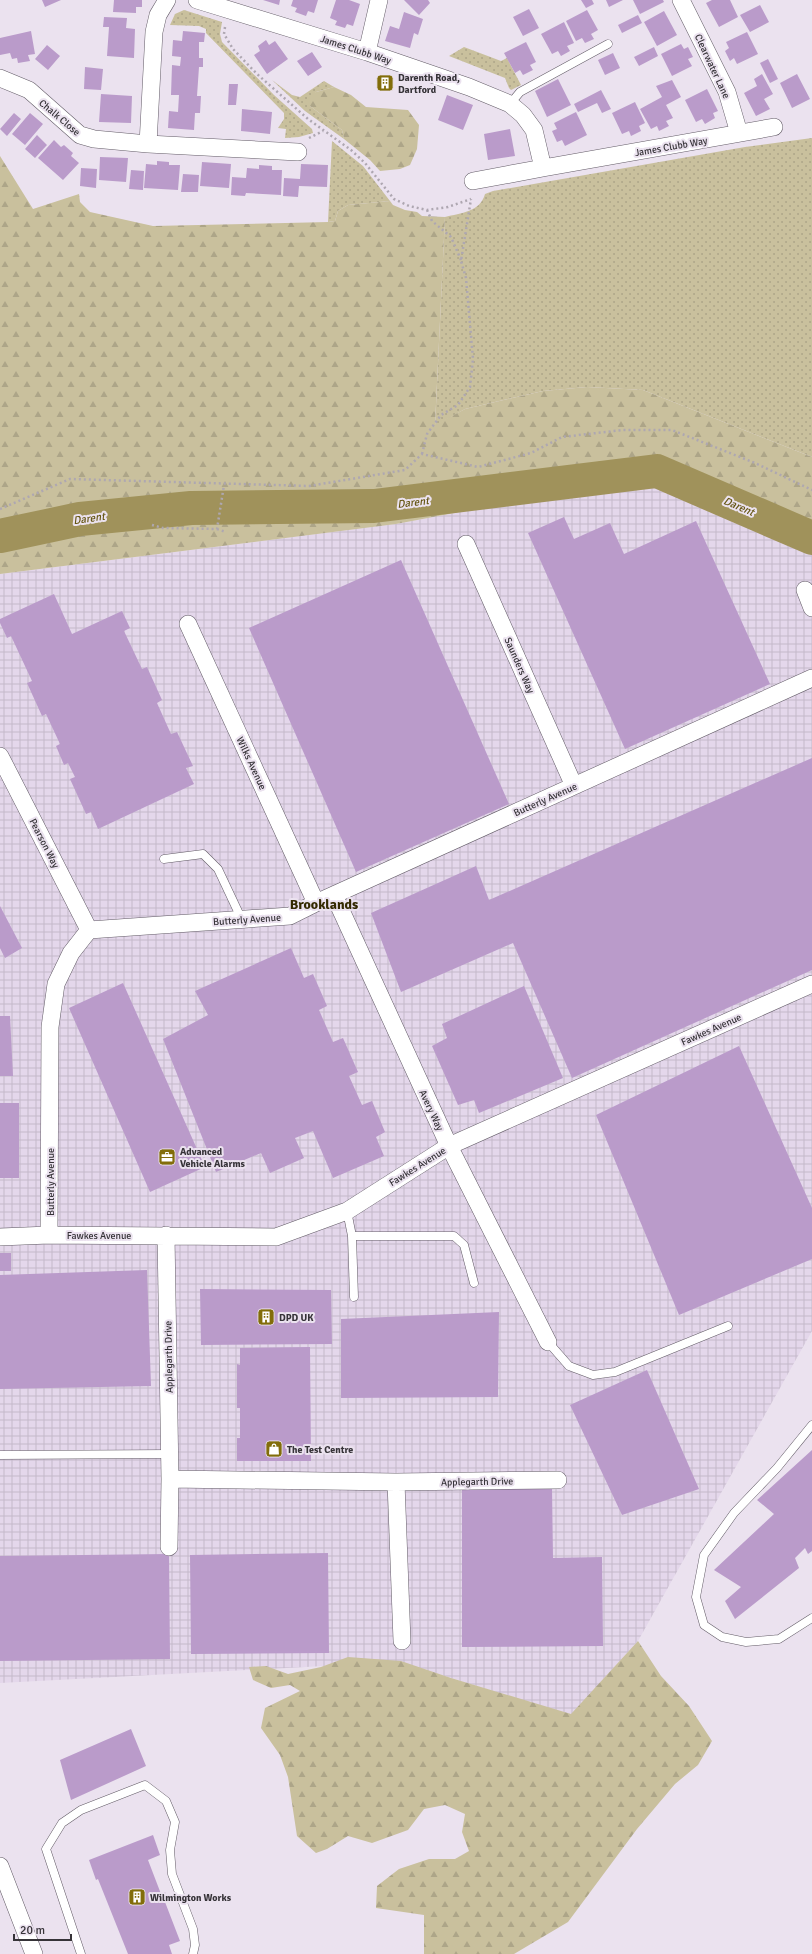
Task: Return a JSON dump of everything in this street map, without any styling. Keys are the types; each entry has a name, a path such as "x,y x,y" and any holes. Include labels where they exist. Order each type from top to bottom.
{"street":[{"path":"148,144 154,32 158,15 167,0"},
{"name":"James Clubb Way","path":"197,0 367,52 469,87 510,104 523,115 534,130 543,168"},
{"path":"367,52 379,0"},
{"name":"Clearwater Lane","path":"680,0 727,92 739,133"},
{"name":"Chalk Close","path":"0,78 29,90 80,135 94,139 148,144 298,152"},
{"name":"James Clubb Way","path":"473,180 774,127"},
{"name":"Saunders Way","path":"466,544 574,786"},
{"path":"805,590 812,608"},
{"name":"Wilks Avenue","path":"188,624 316,903"},
{"name":"Butterly Avenue","path":"49,1235 51,1020 56,984 71,953 89,930 290,916 812,678"},
{"name":"Pearson Way","path":"0,756 89,930"},
{"name":"Avery Way","path":"334,895 449,1146 548,1342"},
{"name":"Fawkes Avenue","path":"0,1237 49,1235 166,1235 276,1237 347,1211 449,1146 812,984"},
{"name":"Applegarth Drive","path":"166,1235 170,1454 169,1547"},
{"name":"Applegarth Drive","path":"170,1479 396,1482 558,1480"},
{"path":"396,1482 402,1641"},
{"path":"0,1866 34,1954"}],"lane":[{"path":"510,104 520,92 608,44"},
{"path":"164,859 203,854 218,869 242,920"},
{"path":"347,1211 352,1236 354,1297"},
{"path":"352,1236 454,1236 464,1245 474,1283"},
{"path":"548,1342 569,1366 593,1375 615,1372 728,1326"},
{"path":"812,1425 777,1468 734,1513 704,1555 696,1597 704,1625 722,1637 746,1642 779,1639 812,1618"},
{"path":"0,1455 170,1454"},
{"path":"81,1954 46,1849 62,1823 81,1810 145,1785 166,1801 175,1822 170,1850 172,1874 193,1929 195,1945 193,1954"}],"path":[{"path":"229,11 224,29 226,39 233,49 257,74 308,119 351,150 365,163 394,199 408,206 427,210 448,207 472,199"},
{"path":"462,260 472,199 473,180"},
{"path":"0,509 70,479 309,486 405,470 422,454 427,434 441,415 458,405 470,387 473,359 466,278 462,260 452,237 432,221 427,210"},
{"path":"422,454 478,467 531,453 562,437 623,430 672,430 755,463 812,490"},
{"path":"217,529 224,484"},
{"path":"152,525 163,528 217,529 226,532"}],"shaded area":[{"path":"661,487 812,550 812,1331 638,1641 571,1715 399,1662 0,1683 0,574 396,524 529,499"}],"green space":[{"path":"184,10 222,22 220,34 222,42 274,95 312,129 313,133 299,137 285,138 286,129 278,128 284,119 284,113 206,33 206,29 199,26 170,25 175,14"},
{"path":"464,47 501,61 507,58 521,85 511,90 505,78 449,56"},
{"path":"272,80 292,95 300,97 324,81 334,87 316,92 310,106 342,130 344,139 305,111"},
{"path":"334,87 351,95 366,107 408,110 419,125 417,149 410,165 400,169 380,171 370,160 344,139 342,130 310,106 307,99 316,92"},
{"path":"812,138 812,457 643,390 587,387 543,391 465,409 435,426 445,217 469,211 479,205 485,194 493,191 745,147"},
{"path":"332,141 363,166 390,201 348,205 338,211 335,221 328,222"},
{"path":"0,156 33,209 79,194 80,202 90,212 153,226 328,222 335,221 338,211 348,205 390,201 393,205 405,210 417,212 422,216 445,217 435,425 465,409 543,391 587,387 643,390 812,457 812,550 661,487 529,499 396,524 0,574"},
{"path":"638,1641 661,1676 689,1706 712,1741 698,1765 675,1784 637,1829 568,1922 514,1954 424,1954 424,1915 376,1908 377,1886 399,1869 429,1859 455,1859 469,1851 462,1832 465,1814 445,1805 424,1809 408,1830 372,1843 348,1836 327,1849 316,1853 297,1836 288,1777 280,1755 261,1728 265,1708 300,1691 290,1685 271,1688 253,1680 249,1667 266,1666 288,1674 321,1667 348,1657 401,1661 451,1678 571,1714"}],"building":[{"path":"42,0 61,0 45,7"},
{"path":"114,0 142,0 142,7 136,7 136,13 113,12"},
{"path":"263,0 280,0 279,5"},
{"path":"293,0 318,0 314,13 308,11 306,16 295,12 297,8 291,6"},
{"path":"336,0 349,0 360,4 353,26 347,24 345,28 335,25 337,21 330,18"},
{"path":"404,0 428,0 430,3 419,15"},
{"path":"581,0 592,0 594,4 586,8"},
{"path":"606,0 623,0 609,7"},
{"path":"633,0 663,0 664,2 640,14"},
{"path":"712,0 730,0 738,17 719,27 706,3"},
{"path":"760,5 769,22 750,32 740,15"},
{"path":"529,9 539,28 523,36 513,17"},
{"path":"587,10 598,30 591,34 594,39 585,43 582,38 576,41 566,21"},
{"path":"664,11 677,35 657,46 644,22"},
{"path":"404,12 423,19 418,35 414,33 410,48 385,41 390,26 399,29"},
{"path":"638,15 642,23 622,33 618,25"},
{"path":"104,17 127,18 126,28 135,29 134,58 107,56 109,27 103,27"},
{"path":"564,22 574,43 567,46 570,51 561,56 558,51 552,54 541,34"},
{"path":"31,31 35,54 28,55 30,61 18,63 17,58 12,59 10,53 0,55 0,38"},
{"path":"183,31 205,33 204,42 199,42 199,58 203,58 203,67 199,67 197,96 201,96 200,113 195,113 194,130 168,128 169,111 178,112 179,95 171,95 172,65 180,66 181,57 172,56 173,40 182,41"},
{"path":"747,32 758,54 737,64 734,58 730,61 725,51 729,48 726,42"},
{"path":"266,40 269,45 275,41 288,59 267,74 254,55 260,51 258,46"},
{"path":"526,42 536,62 530,65 533,70 523,75 520,70 515,73 504,53"},
{"path":"681,44 684,49 688,47 693,57 688,59 692,66 672,76 661,54"},
{"path":"47,45 60,56 48,70 35,59"},
{"path":"654,47 658,56 639,66 634,57"},
{"path":"312,52 322,67 308,76 297,61"},
{"path":"613,53 620,68 605,75 598,60"},
{"path":"768,59 778,79 770,83 760,63"},
{"path":"85,67 103,69 101,90 84,89"},
{"path":"762,74 773,94 764,99 770,109 756,116 744,93 757,86 754,79"},
{"path":"797,74 810,99 792,108 780,83"},
{"name":"Darenth Road, Dartford","path":"381,76 392,79 389,90 377,87"},
{"path":"558,79 571,105 547,117 535,91"},
{"path":"672,80 681,97 666,105 673,118 666,121 669,126 659,131 657,126 651,129 640,109 662,97 656,86"},
{"path":"229,84 238,84 236,105 228,105"},
{"path":"707,89 718,111 713,113 715,118 705,124 702,119 696,122 685,100"},
{"path":"601,90 611,109 602,113 597,103 578,112 574,104"},
{"path":"101,94 132,96 131,123 99,122"},
{"path":"447,95 473,105 463,130 438,120"},
{"path":"635,102 645,123 639,126 641,131 631,136 629,131 622,134 612,113"},
{"path":"242,109 272,112 270,134 241,131"},
{"path":"576,112 587,135 565,146 562,140 557,142 552,131 557,129 554,123"},
{"path":"14,113 21,119 7,136 0,129"},
{"path":"30,113 43,124 25,145 12,134"},
{"path":"510,129 515,156 488,160 484,134"},
{"path":"37,135 47,145 35,158 25,149"},
{"path":"54,140 61,147 64,145 73,153 71,156 79,163 63,180 38,158"},
{"path":"100,157 128,158 126,182 99,180"},
{"path":"157,161 169,162 169,165 180,165 178,190 144,188 146,164 157,165"},
{"path":"202,162 231,164 229,188 200,186"},
{"path":"301,164 328,165 327,187 299,186 298,197 283,196 284,178 300,179"},
{"path":"259,165 272,166 272,170 282,170 281,195 246,193 245,196 231,195 232,177 246,178 247,168 259,169"},
{"path":"81,168 97,169 96,188 80,186"},
{"path":"131,170 144,171 143,190 129,189"},
{"path":"183,174 199,175 198,192 181,192"},
{"path":"564,517 574,539 610,523 624,554 696,521 770,684 625,749 528,533"},
{"path":"401,560 509,804 356,872 249,628"},
{"path":"54,594 72,634 122,611 130,628 124,631 142,669 147,667 162,700 157,703 171,734 177,732 193,766 186,768 194,784 98,829 91,812 86,814 70,779 75,777 68,763 64,765 56,746 60,744 46,714 42,716 27,683 32,681 11,636 7,638 0,623 0,619"},
{"path":"812,758 812,970 572,1078 513,943 401,992 371,913 476,866 489,900"},
{"path":"0,906 22,948 5,958 0,948"},
{"path":"291,948 304,978 313,974 327,1006 319,1010 333,1042 343,1038 358,1072 349,1076 362,1105 372,1101 385,1132 376,1137 384,1156 333,1178 313,1131 295,1138 304,1158 270,1173 261,1153 216,1172 163,1039 208,1015 195,991"},
{"path":"123,983 205,1167 150,1192 69,1008"},
{"path":"524,986 563,1078 479,1113 474,1100 458,1105 432,1046 447,1038 442,1024"},
{"path":"0,1016 10,1016 13,1076 0,1076"},
{"path":"739,1046 812,1208 812,1259 679,1315 596,1115"},
{"path":"0,1103 19,1103 19,1178 0,1178"},
{"path":"0,1253 11,1253 11,1271 0,1271"},
{"path":"147,1270 151,1386 0,1389 0,1275"},
{"name":"DPD UK","path":"200,1289 331,1290 332,1344 201,1345"},
{"path":"499,1312 498,1397 341,1398 341,1319"},
{"path":"310,1347 311,1461 237,1461 237,1438 240,1438 240,1408 237,1408 237,1364 240,1365 240,1348"},
{"path":"647,1370 699,1489 622,1515 570,1405"},
{"path":"812,1450 812,1551 808,1554 805,1548 795,1558 799,1568 735,1619 725,1601 741,1587 714,1570 774,1514 757,1500"},
{"path":"462,1488 552,1488 553,1558 602,1557 603,1646 462,1647"},
{"path":"328,1553 329,1653 191,1654 190,1555"},
{"path":"169,1554 170,1659 0,1661 0,1556"},
{"path":"131,1729 146,1766 71,1800 60,1760"},
{"name":"Wilmington Works","path":"153,1835 160,1855 148,1860 161,1894 165,1892 169,1901 165,1902 180,1941 169,1945 172,1954 128,1954 89,1860"}],"waterway":[{"name":"Darent","path":"0,536 80,519 191,508 374,506 657,471 812,538"}],"place":[{"name":"Darenth Road, Dartford","path":"385,83"},
{"name":"Advanced Vehicle Alarms","path":"167,1157"},
{"name":"DPD UK","path":"266,1317"},
{"name":"The Test Centre","path":"274,1449"},
{"name":"Wilmington Works","path":"137,1897"}],"district":[{"name":"Brooklands","path":"324,904"}]}
